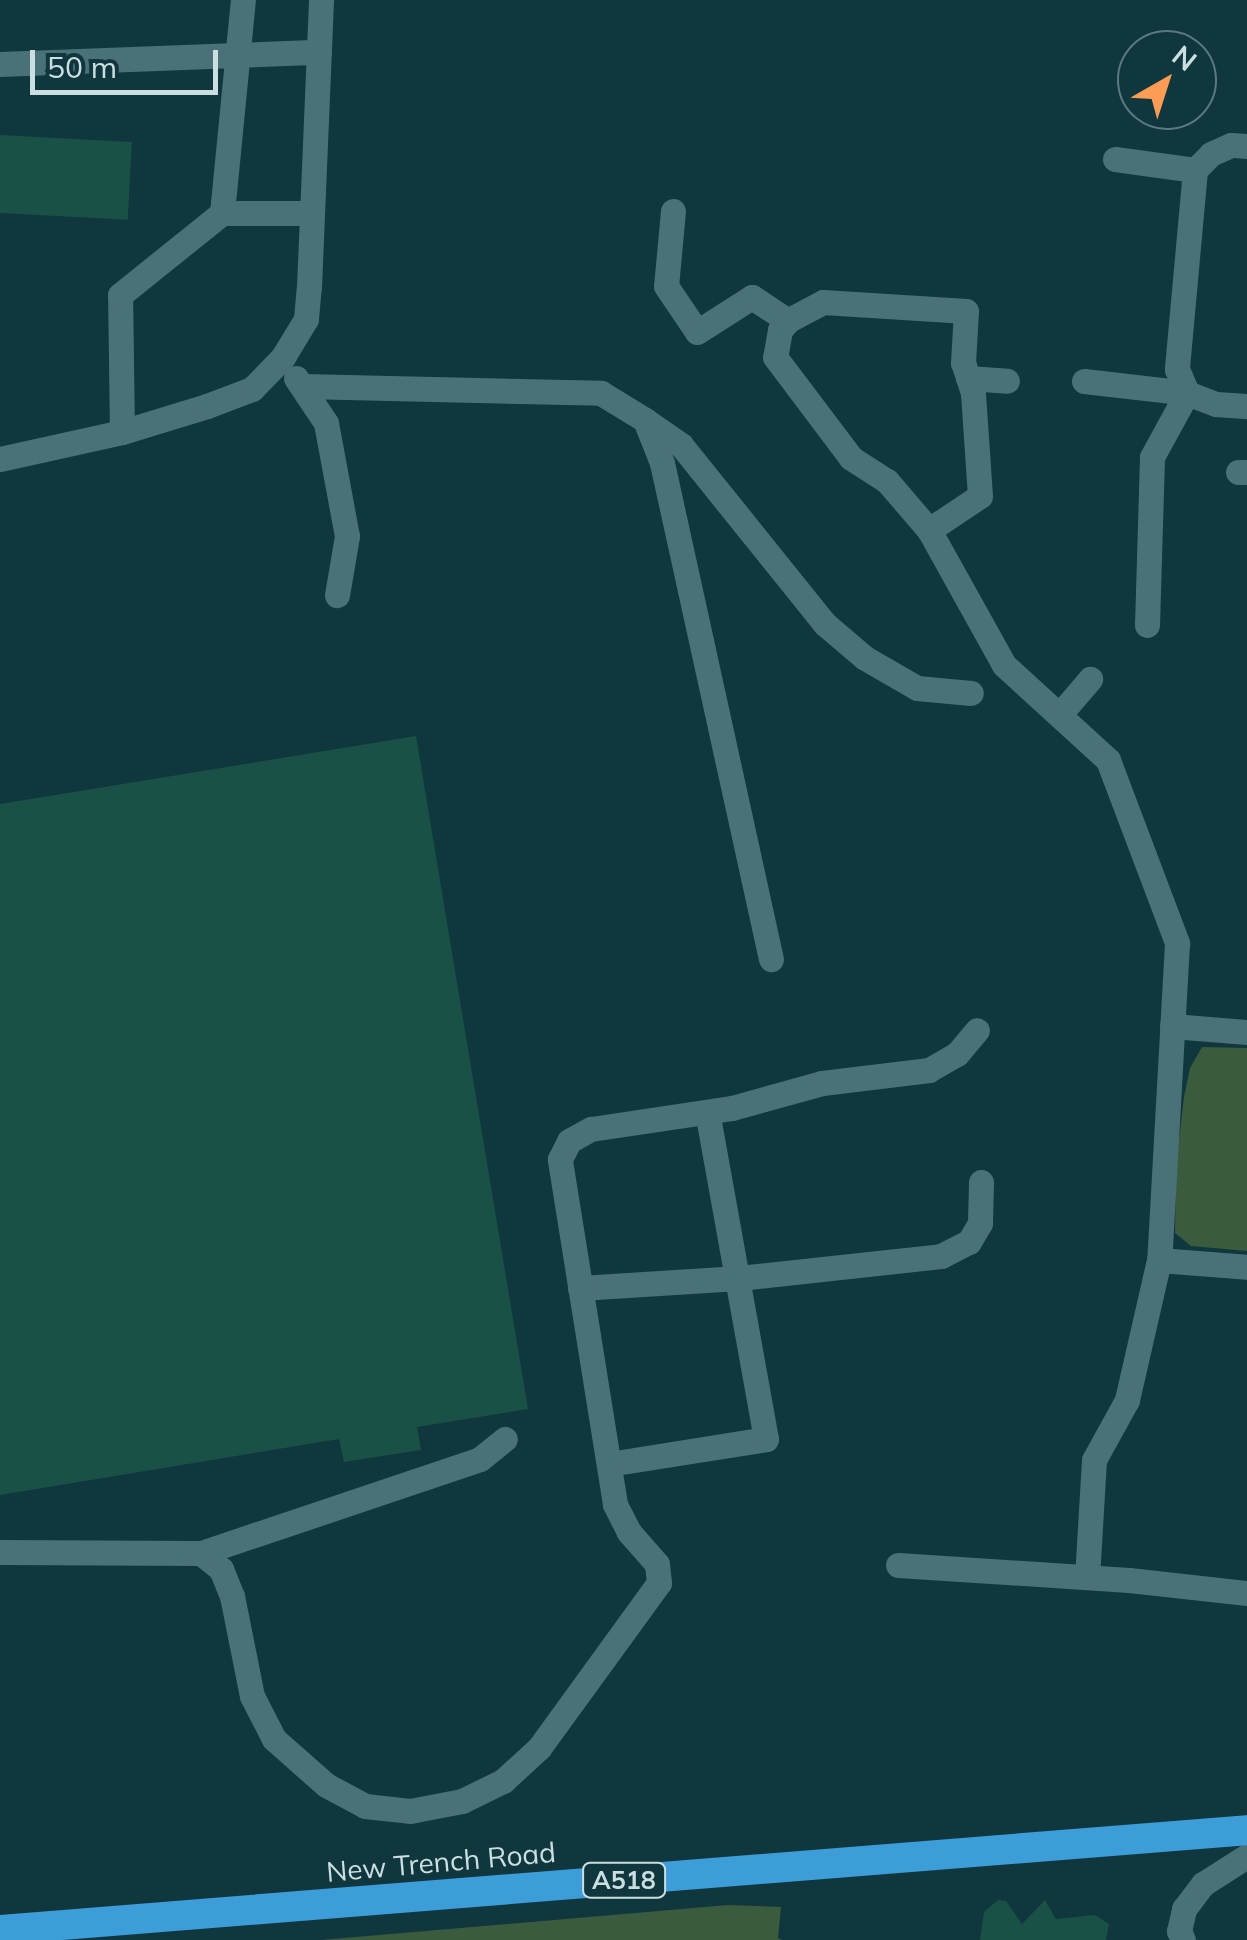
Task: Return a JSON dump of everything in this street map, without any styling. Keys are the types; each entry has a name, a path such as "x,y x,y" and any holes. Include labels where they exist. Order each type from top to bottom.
{"highway":[{"name":"New Trench Road","path":"0,1930 1247,1830"}],"street":[{"path":"222,212 243,0"},
{"path":"0,459 122,432 252,389 282,357 306,319 321,0"},
{"path":"0,64 319,52"},
{"path":"1147,624 1152,457 1187,393 1178,369 1195,170 1210,154 1231,145 1247,146"},
{"path":"1115,159 1195,170"},
{"path":"674,211 666,286 698,332 752,297 788,321"},
{"path":"122,432 120,295 222,212 312,213"},
{"path":"929,530 980,496 968,378 963,364 966,311 824,302 788,321 780,330 775,358 851,458 887,481 929,530 1004,665 1061,713 1108,760 1177,943 1159,1260 1128,1400 1094,1460 1088,1577"},
{"path":"282,357 326,423 347,536 337,595"},
{"path":"968,378 1007,381"},
{"path":"1084,381 1187,393 1216,404 1247,406"},
{"path":"302,386 601,393 681,446 825,624 865,658 917,688 971,693"},
{"path":"645,420 662,464 770,959"},
{"path":"1061,713 1090,679"},
{"path":"1172,1026 1247,1032"},
{"path":"201,1553 221,1569 252,1696 274,1739 326,1785 365,1806 410,1811 462,1801 503,1781 539,1748 659,1583 656,1564 629,1532 615,1504 560,1159 569,1140 591,1129 707,1112 822,1083 929,1070 957,1054 977,1030"},
{"path":"609,1464 766,1439 707,1112"},
{"path":"580,1288 739,1278 941,1256 968,1242 980,1223 981,1182"},
{"path":"1159,1260 1247,1267"},
{"path":"0,1552 201,1553 480,1459 505,1439"},
{"path":"898,1565 1129,1580 1247,1593"},
{"path":"1183,1940 1179,1931 1184,1909 1203,1884 1247,1856"}],"green space":[{"path":"1202,1047 1247,1048 1247,1251 1191,1246 1175,1233 1176,1166 1184,1097 1190,1068"},
{"path":"728,1905 781,1907 778,1938 782,1940 321,1940"}],"building":[{"path":"0,135 132,142 128,220 0,213"},
{"path":"416,736 528,1409 417,1427 421,1450 344,1462 339,1439 0,1495 0,804"},
{"path":"998,1900 1006,1901 1022,1924 1045,1900 1056,1919 1095,1915 1109,1924 1106,1940 980,1940 984,1912"}]}
